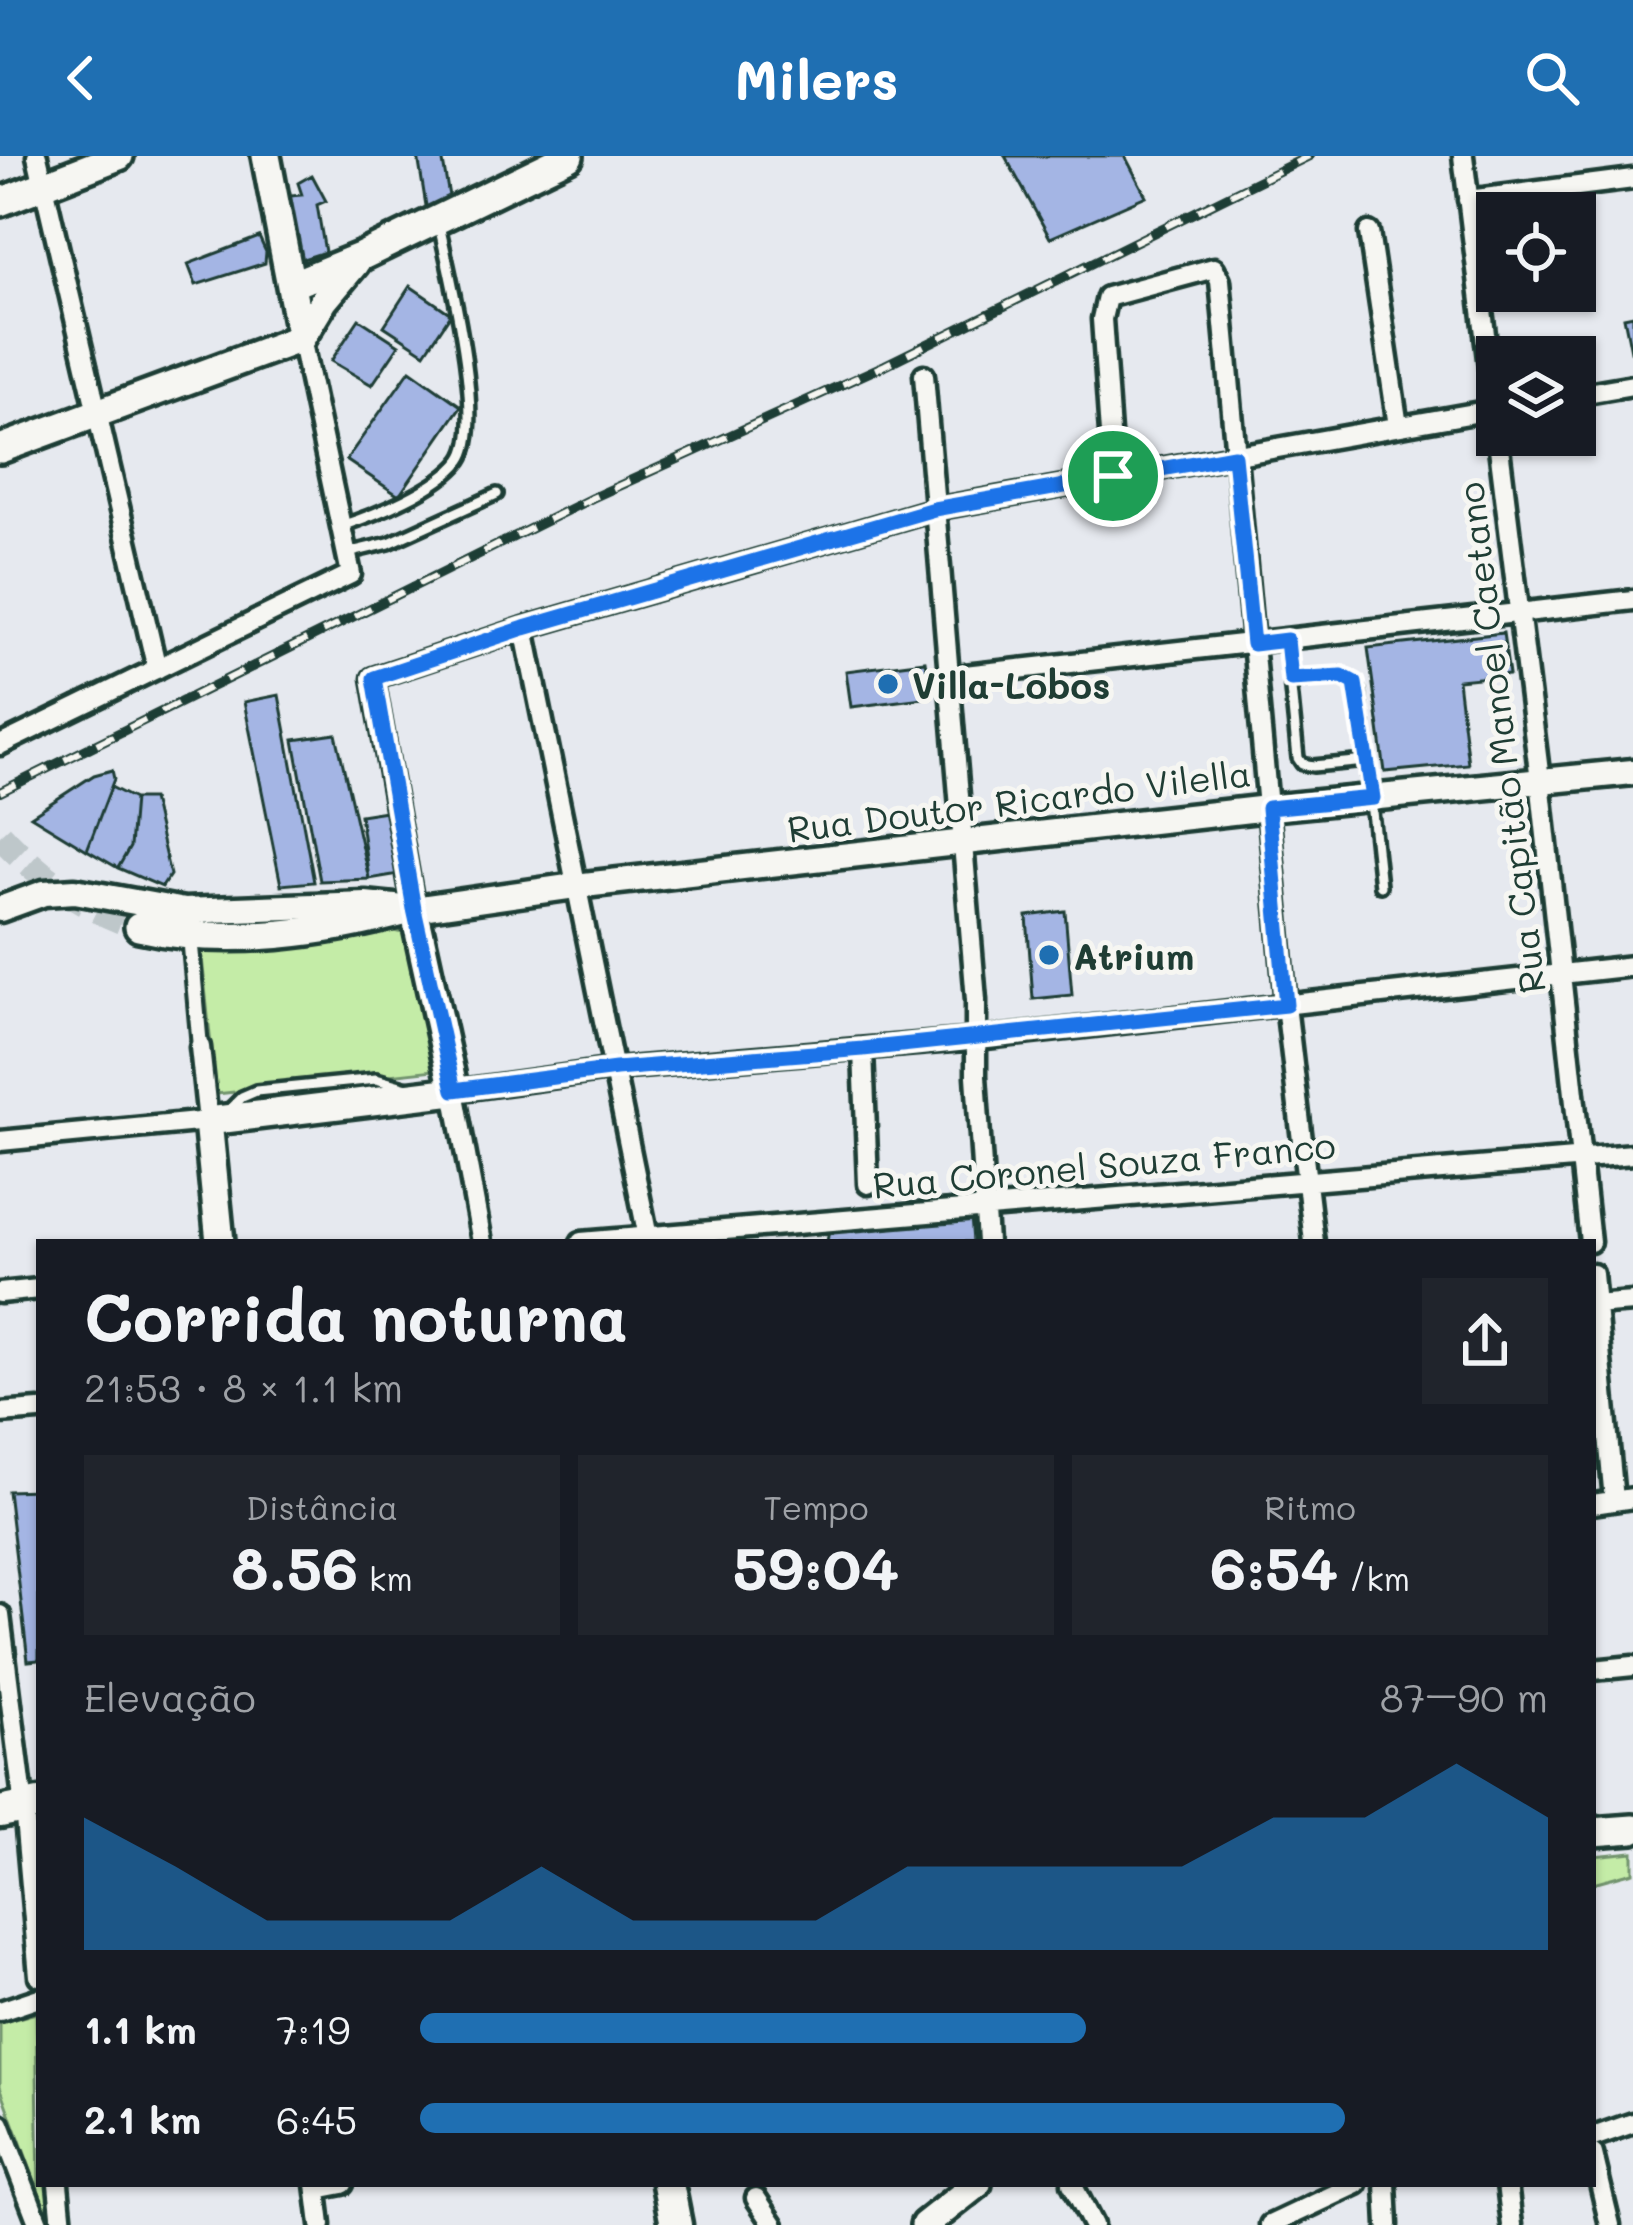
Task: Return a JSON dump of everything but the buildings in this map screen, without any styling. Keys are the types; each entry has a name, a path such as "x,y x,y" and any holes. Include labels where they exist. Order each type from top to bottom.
{"main road":[{"path":"0,202 119,156"},
{"path":"266,156 301,338"},
{"path":"291,285 569,156"},
{"path":"0,449 301,338 335,285 362,256"},
{"path":"139,927 209,934 328,929 414,909 454,1090 214,1120 220,1239"},
{"path":"1596,1832 1633,1829"},
{"path":"669,2187 676,2225"},
{"path":"925,2225 972,2187"}],"street":[{"path":"37,156 157,669"},
{"name":"Rua Capitão Manoel Caetano","path":"1463,156 1486,336"},
{"path":"1468,200 1633,179"},
{"path":"1369,232 1398,426"},
{"path":"1113,476 1103,308 1113,292 1207,267 1220,280 1286,1005 1314,1239"},
{"path":"0,746 351,574 301,338"},
{"path":"924,375 977,1039 987,1239"},
{"path":"1596,391 1633,385"},
{"path":"414,909 374,678 524,628 934,509 1476,412"},
{"name":"Rua Capitão Manoel Caetano","path":"1501,456 1590,1239"},
{"path":"947,677 1633,600"},
{"path":"524,628 649,1239"},
{"name":"Rua Doutor Ricardo Vilella","path":"0,908 44,893 75,891 184,911 365,904 414,909 575,886 1268,808 1633,772"},
{"path":"0,1141 214,1120 200,1047 191,947"},
{"path":"481,1239 454,1090 616,1069 977,1039 1633,966"},
{"path":"863,1049 868,1184"},
{"name":"Rua Coronel Souza Franco","path":"649,1239 815,1233 984,1207 1633,1154"},
{"path":"0,1293 36,1289"},
{"path":"1596,1305 1633,1302"},
{"path":"1596,1341 1599,1394 1624,1499"},
{"path":"0,1413 36,1410"},
{"path":"0,1615 36,1922"},
{"path":"1596,1670 1633,1666"},
{"path":"0,2011 36,1999"},
{"path":"1596,2136 1633,2123"},
{"path":"0,2124 39,2225"},
{"path":"1596,2167 1610,2225"},
{"path":"58,2187 62,2225"},
{"path":"316,2187 321,2225"},
{"path":"1074,2187 1093,2225"},
{"path":"1270,2225 1351,2187"},
{"path":"1386,2187 1388,2225"},
{"path":"1507,2187 1512,2225"},
{"path":"755,2198 774,2225"}],"lane":[{"path":"341,526 415,494 459,464 466,451 472,428 470,394 438,218"},
{"path":"346,553 389,542 497,494"},
{"path":"1287,640 1298,758 1313,766 1366,761"},
{"path":"1291,679 1342,676 1355,683 1373,798 1380,886"}],"green space":[{"path":"379,927 411,935 435,1070 216,1094 200,938"},
{"path":"1633,1852 1633,1872 1596,1882 1596,1856"},
{"path":"36,2013 36,2184 0,2086 0,2023"},
{"path":"37,2187 54,2187 58,2225 51,2225"}],"tunnel":[{"path":"0,835 64,890 139,927"}],"railway":[{"path":"0,792 592,498 885,365 1309,156"}],"place":[{"name":"Villa-Lobos","path":"888,684"},
{"name":"Atrium","path":"1049,955"}],"route":[{"path":"1234,456 1253,644 1287,640 1291,679 1342,676 1359,691 1373,798 1268,808 1286,1005 977,1039 616,1069 454,1090 414,909 374,678 524,628 934,509 1113,476 1234,456"}]}
